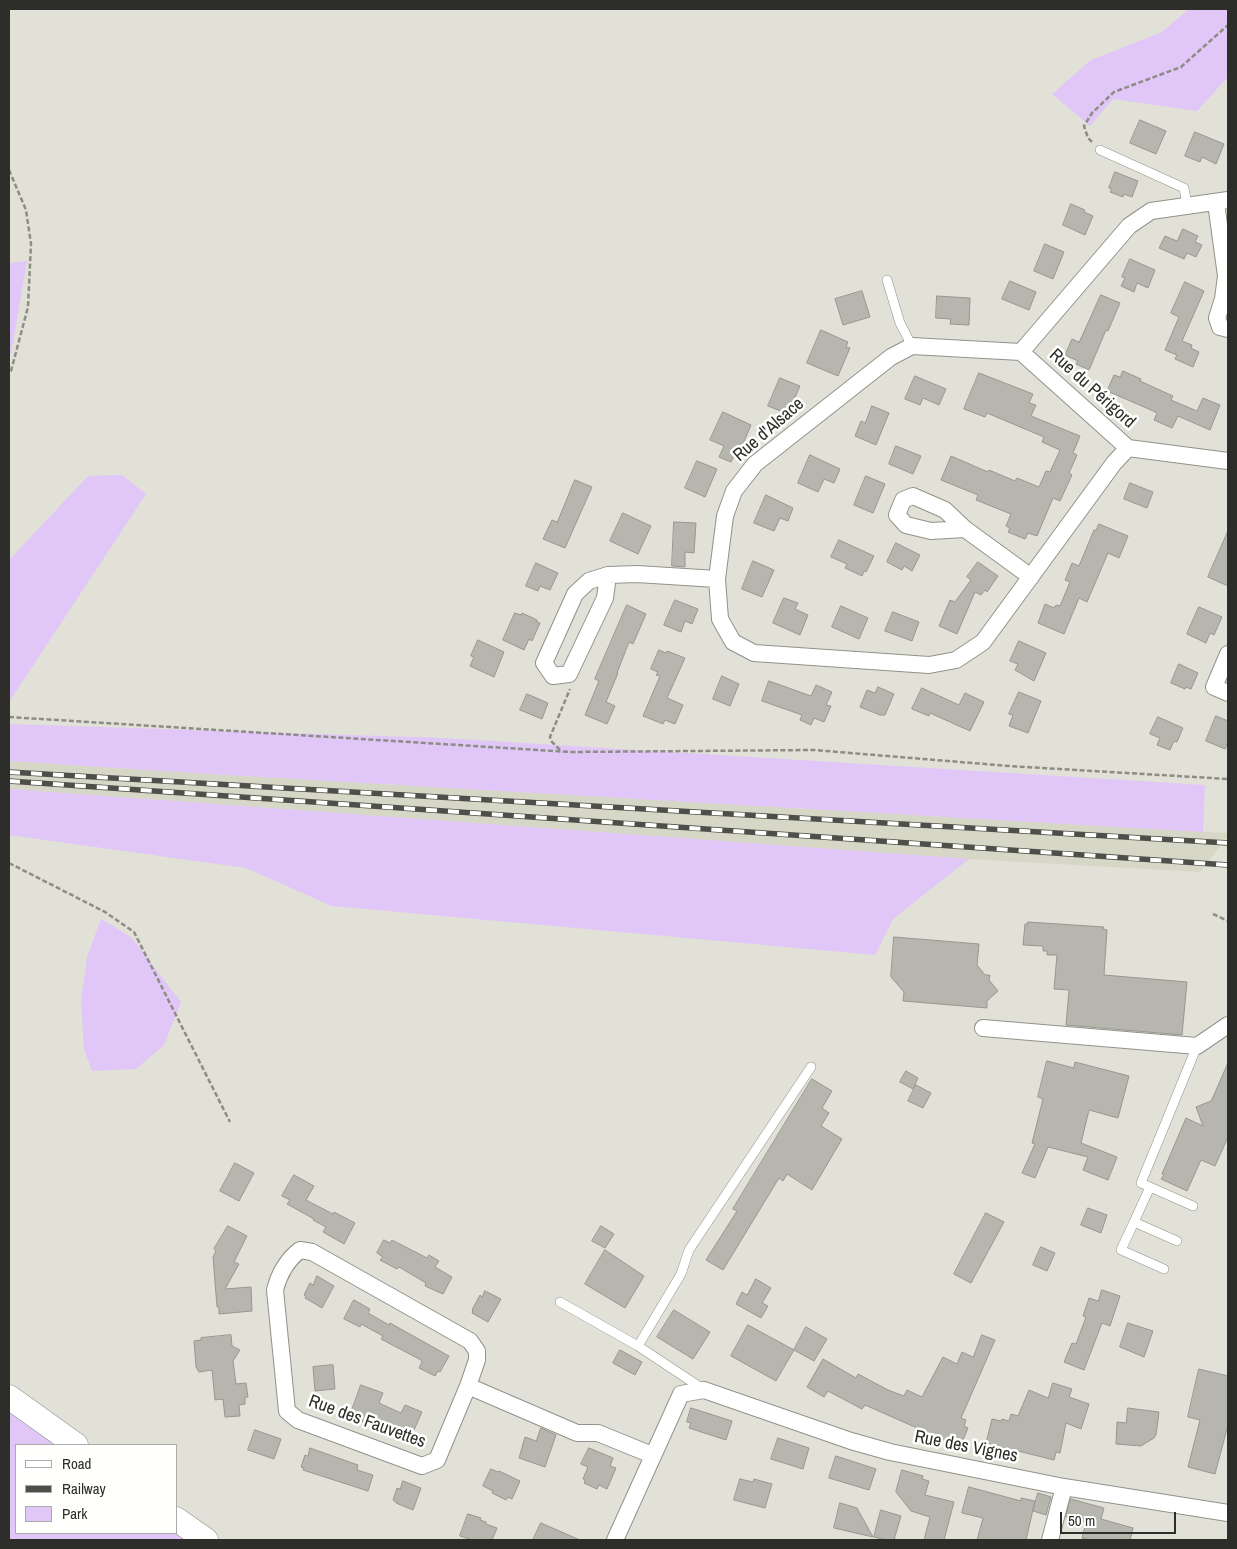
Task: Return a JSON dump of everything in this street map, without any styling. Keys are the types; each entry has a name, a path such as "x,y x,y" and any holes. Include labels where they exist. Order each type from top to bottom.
{"main road":[{"path":"9,1397 75,1444"},
{"path":"178,1520 206,1540"}],"street":[{"path":"912,346 1021,352 1129,226 1151,211 1222,202 1227,277 1224,299 1217,318 1220,326 1228,329"},
{"name":"Rue d'Alsace","path":"912,346 891,357 755,464 734,491 725,516 717,580 720,619 733,642 754,653 929,665 956,660 983,642 1114,463 1128,448"},
{"name":"Rue du Périgord","path":"1021,352 1128,448 1228,461"},
{"path":"965,528 1030,577"},
{"path":"608,576 605,598 569,674 553,676 544,663 575,594 589,581 608,576 637,574 717,580"},
{"path":"1228,654 1214,687 1228,693"},
{"path":"983,1028 1197,1046 1228,1024"},
{"name":"Rue des Fauvettes","path":"300,1250 312,1252 470,1341 477,1352 477,1360 468,1386 438,1460 422,1466 298,1420 286,1411 275,1290 278,1279 291,1257 300,1250"},
{"path":"468,1386 577,1434 598,1433 652,1455"},
{"path":"615,1540 681,1394 704,1390"},
{"name":"Rue des Vignes","path":"704,1390 851,1441 890,1452 1064,1487 1228,1513"},
{"path":"1050,1540 1064,1487"}],"lane":[{"path":"1100,150 1184,188 1187,205"},
{"path":"887,280 900,323 912,346"},
{"path":"1193,1206 1141,1183 1197,1046"},
{"path":"638,1346 681,1274 689,1250 811,1067"},
{"path":"1150,1187 1122,1250 1164,1268"},
{"path":"1134,1222 1177,1241"},
{"name":"Rue des Vignes","path":"560,1302 638,1346 704,1390"}],"path":[{"path":"1100,150 1088,138 1084,126 1092,113 1114,92 1181,67 1228,25"},
{"path":"9,170 26,210 31,244 28,307 11,371 9,372"},
{"path":"561,751 551,741 550,737 570,691 569,674"},
{"path":"9,717 561,751 814,750 1009,766 1228,779"},
{"path":"9,863 105,912 134,932 230,1122"},
{"path":"1213,914 1228,921"}],"shaded area":[{"path":"9,761 1228,833 1228,836 1200,872 969,859 9,789"}],"green space":[{"path":"1189,9 1228,9 1228,77 1197,111 1113,99 1090,126 1052,94 1091,60 1162,32"},
{"path":"27,261 11,354 9,356 9,263"},
{"path":"122,475 146,494 9,702 9,560 88,476"},
{"path":"9,724 443,738 1205,785 1203,832 9,761"},
{"path":"9,789 969,859 893,919 875,955 332,906 246,868 9,835"},
{"path":"101,919 131,937 181,1002 164,1045 136,1069 92,1071 84,1049 81,1000 87,957"},
{"path":"9,1411 58,1444 15,1444 15,1534 177,1534 186,1540 9,1540"}],"building":[{"path":"1140,120 1166,131 1156,154 1130,143"},
{"path":"1195,132 1224,144 1216,164 1202,157 1200,162 1185,156"},
{"path":"1115,172 1138,181 1132,197 1124,194 1123,197 1110,192 1112,189 1109,188"},
{"path":"1071,204 1093,216 1085,235 1063,225"},
{"path":"1183,229 1198,236 1195,242 1202,245 1196,257 1187,253 1184,259 1159,248 1165,236 1177,241"},
{"path":"1045,244 1064,252 1053,279 1034,271"},
{"path":"1130,259 1155,270 1148,288 1137,283 1134,292 1121,286 1125,278 1122,277"},
{"path":"1010,281 1036,292 1029,310 1002,299"},
{"path":"1185,282 1204,291 1182,341 1192,345 1191,348 1199,352 1193,367 1175,359 1177,355 1165,350 1179,317 1171,313"},
{"path":"862,291 870,317 843,325 835,299"},
{"path":"1101,295 1120,303 1089,370 1076,364 1078,361 1065,355 1072,339 1079,342"},
{"path":"937,296 970,298 969,325 950,324 951,319 936,318"},
{"path":"821,330 848,342 846,347 850,348 838,376 807,363"},
{"path":"1123,371 1173,396 1171,400 1197,411 1203,398 1220,405 1210,430 1178,416 1172,428 1154,420 1157,413 1107,391 1114,375 1120,377"},
{"path":"979,373 1033,394 1029,403 1036,405 1031,416 1080,436 1073,453 1077,455 1069,473 1072,475 1060,501 1053,498 1037,536 1028,533 1025,539 1008,532 1010,528 1006,526 1011,514 976,500 978,495 941,480 951,456 988,472 989,470 1015,481 1017,478 1039,487 1046,471 1050,472 1060,450 1042,442 1044,437 987,413 985,417 964,409"},
{"path":"915,376 946,389 939,405 923,398 920,405 905,399"},
{"path":"780,378 800,386 788,414 768,406"},
{"path":"872,406 889,413 876,445 855,436 861,421 865,423"},
{"path":"723,412 751,425 739,453 736,452 731,462 719,457 724,446 710,440"},
{"path":"896,446 921,456 913,474 889,464"},
{"path":"810,455 840,469 834,483 824,479 818,492 798,483"},
{"path":"697,461 717,469 705,497 685,488"},
{"path":"866,476 885,484 873,513 854,505"},
{"path":"575,480 592,487 565,548 543,539 552,520 557,522"},
{"path":"1130,483 1153,492 1147,508 1124,499"},
{"path":"766,495 793,508 788,521 780,518 774,531 754,523"},
{"path":"623,513 651,526 638,554 610,541"},
{"path":"674,522 696,523 694,553 685,552 685,567 672,566"},
{"path":"1099,524 1128,536 1119,558 1108,553 1087,602 1079,598 1064,634 1038,623 1045,604 1054,608 1056,605 1060,606 1070,582 1065,580 1072,563 1079,566 1094,530 1096,530"},
{"path":"1228,531 1228,586 1208,577"},
{"path":"839,540 874,556 862,576 845,568 847,564 831,557"},
{"path":"896,543 920,555 912,571 904,566 902,570 887,562"},
{"path":"753,561 774,570 762,597 742,589"},
{"path":"978,562 998,576 987,592 985,590 981,595 975,592 957,634 939,626 950,600 955,602 971,580 967,577"},
{"path":"536,563 558,573 550,590 540,586 538,591 526,586"},
{"path":"784,598 798,603 795,609 808,615 800,635 773,623"},
{"path":"675,600 698,609 692,624 685,621 681,632 664,625"},
{"path":"627,605 646,614 633,644 629,642 606,702 615,706 607,724 585,715 599,681 595,679"},
{"path":"841,606 868,618 859,639 832,627"},
{"path":"1199,607 1222,617 1214,635 1210,633 1206,643 1187,634"},
{"path":"893,612 919,622 912,641 885,631"},
{"path":"515,613 521,615 522,613 540,623 532,641 529,639 524,650 503,640"},
{"path":"478,640 504,652 494,677 470,666 474,657 471,656"},
{"path":"1019,641 1046,653 1034,681 1015,670 1018,664 1010,661"},
{"path":"659,650 685,658 667,698 683,705 675,724 665,720 663,724 643,716 660,676 656,675 658,672 651,669"},
{"path":"1179,664 1198,673 1191,689 1186,687 1185,689 1171,683"},
{"path":"722,676 739,684 730,706 713,699"},
{"path":"769,681 811,696 816,685 832,692 826,705 831,706 824,722 814,718 811,725 800,720 802,715 762,701"},
{"path":"878,687 894,694 885,715 880,715 860,707 867,690 875,693"},
{"path":"922,688 959,705 965,693 984,702 970,731 930,713 929,716 912,709"},
{"path":"1019,692 1041,701 1028,733 1009,726 1013,715 1009,714"},
{"path":"527,694 548,703 542,719 520,710"},
{"path":"1216,716 1228,721 1228,742 1225,749 1206,741"},
{"path":"1158,717 1183,728 1177,742 1174,741 1170,750 1157,745 1160,738 1150,734"},
{"path":"1028,922 1104,927 1103,929 1107,930 1104,975 1187,982 1182,1035 1066,1025 1069,990 1054,989 1057,955 1047,955 1047,951 1043,951 1043,946 1023,945 1025,924 1028,924"},
{"path":"894,937 979,944 977,965 985,975 990,975 989,980 998,991 987,1001 987,1008 903,1001 904,992 891,977"},
{"path":"1047,1061 1074,1068 1075,1062 1129,1076 1118,1118 1089,1110 1081,1143 1117,1157 1108,1180 1083,1170 1088,1157 1048,1147 1035,1178 1022,1173 1035,1144 1032,1143 1043,1099 1038,1097"},
{"path":"1228,1063 1228,1137 1215,1166 1201,1160 1187,1191 1161,1179 1164,1175 1162,1174 1186,1118 1203,1126 1196,1107 1211,1101"},
{"path":"906,1071 918,1078 913,1089 900,1082"},
{"path":"812,1079 832,1091 822,1108 829,1113 821,1126 842,1139 812,1190 787,1174 783,1181 779,1178 723,1270 706,1260 737,1211 733,1209"},
{"path":"916,1085 931,1093 923,1108 908,1101"},
{"path":"235,1163 254,1173 239,1201 220,1191"},
{"path":"294,1175 314,1186 306,1200 355,1223 344,1244 323,1232 326,1227 287,1204 290,1200 282,1196"},
{"path":"1088,1208 1107,1215 1101,1233 1081,1225"},
{"path":"986,1213 1004,1222 971,1283 954,1274"},
{"path":"228,1226 247,1236 234,1262 239,1264 225,1289 251,1287 252,1311 219,1314 213,1257 216,1251 214,1249"},
{"path":"601,1226 614,1234 605,1248 592,1241"},
{"path":"384,1240 390,1243 392,1240 427,1258 429,1255 439,1261 435,1267 452,1277 443,1294 425,1286 426,1283 399,1267 397,1269 380,1260 383,1257 377,1253"},
{"path":"1041,1247 1055,1253 1047,1271 1033,1265"},
{"path":"605,1250 644,1276 625,1308 585,1284"},
{"path":"317,1276 334,1286 322,1308 305,1298 306,1296 304,1295 310,1283 313,1285"},
{"path":"756,1279 771,1288 762,1303 768,1306 761,1318 736,1304 742,1292 747,1295"},
{"path":"1102,1290 1120,1296 1110,1326 1102,1323 1084,1370 1064,1362 1072,1343 1076,1344 1086,1317 1083,1316 1089,1298 1098,1301"},
{"path":"485,1291 501,1299 488,1322 472,1313 480,1295 482,1297"},
{"path":"354,1300 370,1309 368,1313 449,1356 440,1372 438,1371 435,1376 419,1368 421,1360 381,1339 383,1336 361,1324 360,1327 344,1319"},
{"path":"674,1310 710,1332 693,1359 657,1337"},
{"path":"1128,1323 1153,1331 1144,1357 1120,1347"},
{"path":"748,1325 794,1350 776,1381 731,1356"},
{"path":"806,1327 827,1339 814,1361 794,1350"},
{"path":"231,1335 232,1346 240,1350 233,1361 236,1384 246,1383 248,1397 245,1397 245,1404 239,1405 240,1416 225,1417 223,1399 215,1400 212,1370 199,1372 196,1367 194,1341 201,1340 201,1338"},
{"path":"982,1335 995,1340 961,1418 966,1420 964,1426 968,1428 960,1447 865,1405 862,1409 828,1391 824,1397 807,1387 823,1359 856,1378 858,1374 904,1396 907,1390 922,1397 943,1357 957,1364 962,1352 973,1357"},
{"path":"620,1350 642,1362 635,1375 613,1363"},
{"path":"333,1365 335,1389 315,1391 313,1367"},
{"path":"1199,1369 1228,1376 1228,1425 1215,1474 1188,1467 1200,1420 1188,1417"},
{"path":"1053,1383 1072,1389 1069,1397 1089,1404 1081,1429 1066,1423 1060,1453 1056,1452 1054,1460 986,1443 992,1419 1009,1421 1011,1414 1018,1416 1029,1390 1048,1398"},
{"path":"361,1385 383,1393 379,1403 401,1413 405,1405 422,1412 414,1430 405,1426 403,1430 374,1417 372,1421 369,1420 363,1423 361,1417 351,1413"},
{"path":"691,1408 732,1421 726,1440 689,1428 691,1423 687,1422"},
{"path":"1128,1408 1159,1412 1156,1435 1141,1446 1116,1444 1117,1422 1126,1423"},
{"path":"541,1428 556,1435 545,1467 519,1458 525,1437 536,1441"},
{"path":"255,1430 281,1439 274,1459 248,1450"},
{"path":"778,1438 809,1448 803,1469 771,1459"},
{"path":"310,1448 358,1465 357,1470 373,1475 368,1491 303,1470 304,1468 301,1467 305,1455 308,1456"},
{"path":"589,1448 613,1458 610,1466 616,1468 607,1489 599,1485 597,1489 584,1483 585,1480 583,1479 588,1467 581,1464"},
{"path":"836,1456 876,1469 869,1490 829,1478"},
{"path":"491,1469 520,1481 512,1499 508,1497 506,1500 483,1486"},
{"path":"902,1470 923,1476 922,1479 929,1481 925,1495 954,1502 944,1540 924,1540 930,1517 911,1511 896,1492"},
{"path":"740,1479 753,1482 754,1479 772,1484 765,1508 734,1500"},
{"path":"403,1481 421,1488 413,1510 393,1500 397,1488 400,1489"},
{"path":"969,1487 1021,1501 1021,1498 1035,1501 1026,1540 977,1540 983,1518 962,1513"},
{"path":"1038,1493 1051,1497 1046,1515 1033,1511"},
{"path":"1071,1499 1104,1508 1101,1519 1133,1528 1130,1540 1091,1540 1082,1538 1086,1522 1066,1517"},
{"path":"840,1503 857,1508 873,1537 834,1528"},
{"path":"881,1510 901,1516 894,1540 874,1537"},
{"path":"468,1514 481,1518 480,1520 486,1522 486,1524 497,1528 492,1540 472,1540 460,1536"},
{"path":"541,1523 580,1540 533,1540"}],"railway":[{"path":"9,772 1228,843"},
{"path":"9,781 1228,865"}]}
